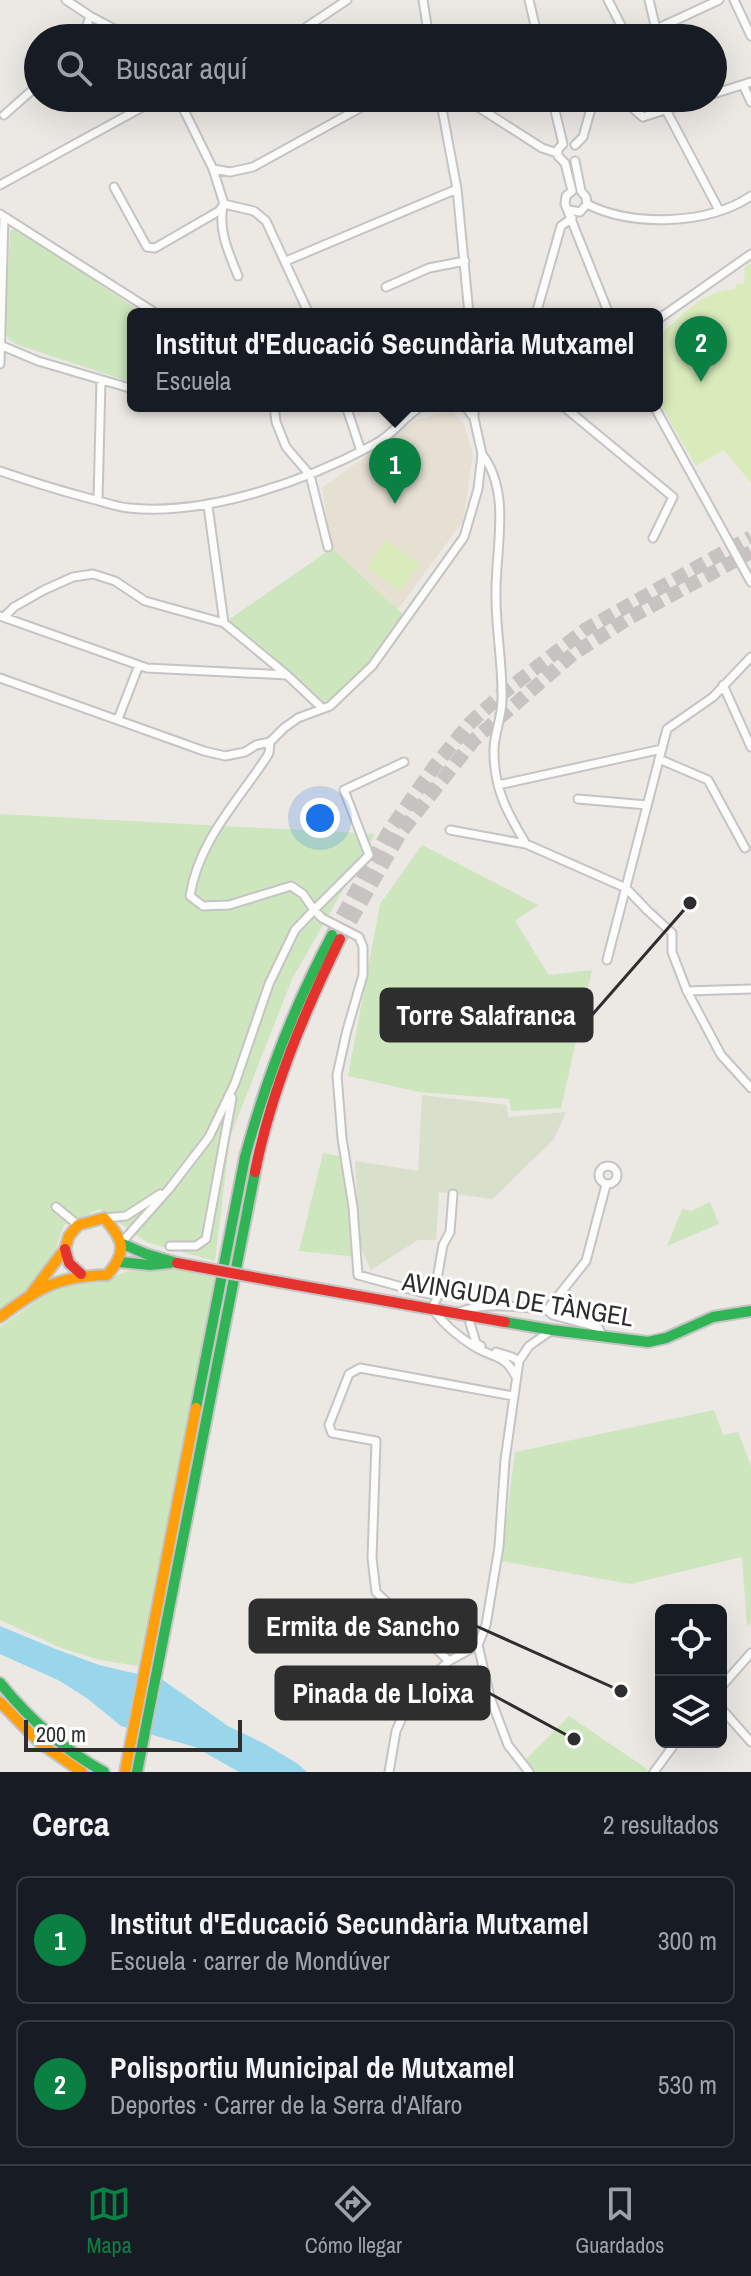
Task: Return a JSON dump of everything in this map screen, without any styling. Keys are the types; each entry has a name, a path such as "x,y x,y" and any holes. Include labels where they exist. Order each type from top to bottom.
{"main road":[{"path":"336,937 293,1045 256,1165 145,1737 131,1771 132,1731 252,1131 277,1053 315,965 336,937"},
{"path":"31,1294 65,1249 69,1236 78,1225 104,1218 123,1243 177,1263"},
{"path":"0,1317 48,1284 81,1274 107,1275 120,1262 123,1243"},
{"path":"65,1249 69,1263 81,1274"},
{"path":"120,1262 150,1265 177,1263"},
{"name":"AVINGUDA DE TÀNGEL","path":"177,1263 456,1312 472,1320 648,1342 661,1341 711,1318 751,1311"},
{"path":"0,1683 21,1710 44,1732 104,1772"},
{"path":"0,1702 40,1743 82,1772"}],"street":[{"path":"66,0 105,24"},
{"path":"421,0 426,24"},
{"path":"529,0 535,24"},
{"path":"608,0 620,24"},
{"path":"649,0 655,24"},
{"path":"667,24 719,0"},
{"path":"734,0 751,36"},
{"path":"310,24 344,1"},
{"path":"87,24 90,16"},
{"path":"727,89 747,83 751,102"},
{"path":"4,115 24,97"},
{"path":"0,185 133,112"},
{"path":"185,112 213,169 224,204 224,239 238,276"},
{"path":"213,169 230,172 253,167 353,112"},
{"path":"443,112 457,189 469,308"},
{"path":"486,112 542,148 557,153"},
{"path":"555,112 563,144"},
{"path":"575,145 583,137 590,112"},
{"path":"637,112 643,117 659,112"},
{"path":"667,112 719,210"},
{"path":"557,153 563,144 575,145"},
{"path":"538,308 561,226 570,214 580,212 587,204 581,191 575,145"},
{"path":"557,153 565,163 572,191"},
{"path":"565,163 575,161"},
{"path":"114,187 147,247 155,248 219,211 224,204"},
{"path":"286,261 457,189"},
{"path":"572,191 581,191"},
{"path":"572,191 565,200 607,308"},
{"path":"587,204 603,213 660,221 719,210 748,198 751,210"},
{"path":"224,204 254,211 266,221 306,308"},
{"path":"2,216 148,308"},
{"path":"0,364 2,216"},
{"path":"663,316 751,254"},
{"path":"386,287 429,268 465,261"},
{"path":"0,345 38,361 127,387"},
{"path":"98,500 101,380"},
{"path":"275,412 286,447 310,475 328,547"},
{"path":"348,412 361,451"},
{"path":"0,471 127,508 208,506 310,475 378,443 412,412"},
{"path":"0,678 225,756 270,742 291,722 330,706 372,666 464,537 478,489 482,454 472,412"},
{"path":"570,412 673,497 653,538"},
{"path":"657,412 751,582"},
{"path":"482,454 489,463 500,497 496,592 502,701 494,748 498,785 503,805 526,844"},
{"path":"208,506 224,623"},
{"path":"3,616 44,590 73,577 93,574 115,581 145,601 224,623 322,708"},
{"path":"3,616 147,668 287,675"},
{"path":"607,960 667,729 713,697 751,657"},
{"path":"118,719 139,665"},
{"path":"723,685 751,747"},
{"path":"270,742 269,753 226,813 201,857 192,880 190,896 203,906 229,905 291,886 303,894 322,918 359,937 363,947 363,975 337,1075 358,1275 424,1293 440,1292"},
{"path":"498,785 662,749"},
{"path":"659,759 708,780 745,848"},
{"path":"123,1243 209,1137 234,1087 269,984 295,930 369,855 344,790 404,762"},
{"path":"578,799 647,805"},
{"path":"450,830 526,844 626,888 672,933 672,952 687,991 721,1055 751,1088"},
{"path":"687,991 751,989"},
{"path":"170,1246 196,1246 206,1239 234,1087"},
{"path":"547,1310 586,1261 606,1185"},
{"path":"104,1218 126,1216 169,1189"},
{"path":"453,1194 450,1232 443,1245 437,1279 440,1292 456,1312 490,1305 547,1310 553,1315 598,1327 603,1337"},
{"path":"56,1207 78,1225"},
{"path":"440,1292 432,1308 441,1320 471,1345 510,1364 516,1377"},
{"path":"453,1331 462,1330 472,1320"},
{"path":"472,1320 476,1343 519,1361"},
{"path":"529,1772 508,1745 490,1697 478,1645 486,1625 499,1547 505,1460 519,1361 529,1346 552,1330"},
{"path":"449,1661 376,1592 373,1544 376,1441 332,1433 329,1425 349,1374 360,1368 513,1396"},
{"path":"389,1772 396,1731 413,1693 449,1661 478,1645"},
{"path":"727,1680 751,1653"},
{"path":"727,1715 751,1742"},
{"path":"654,1772 672,1748"}],"shaded area":[{"path":"453,412 464,424 473,455 463,521 398,609 332,548 322,488 418,419"}],"green space":[{"path":"16,228 135,308 127,308 127,381 18,345 9,338 5,332 10,231"},
{"path":"751,263 751,483 724,450 696,466 663,409 663,332 712,294 744,284 745,267"},
{"path":"386,540 420,564 401,591 367,568"},
{"path":"332,548 406,617 372,666 330,706 322,708 224,623"},
{"path":"0,814 375,834 292,979 230,1137 215,1261 146,1242 100,1209 64,1225 53,1257 29,1288 0,1310"},
{"path":"422,845 538,905 515,921 549,975 592,970 561,1108 511,1111 509,1099 419,1092 348,1076 380,904"},
{"path":"422,1095 507,1105 508,1117 566,1112 554,1139 493,1199 439,1192 436,1240 418,1240 371,1270 360,1246 355,1161 418,1171"},
{"path":"323,1153 345,1157 357,1257 299,1251"},
{"path":"710,1202 719,1224 667,1246 682,1209 692,1211"},
{"path":"182,1266 217,1274 138,1666 100,1660 61,1648 0,1620 0,1327 47,1293 68,1283 98,1283 130,1270"},
{"path":"714,1410 723,1435 738,1432 751,1466 751,1623 747,1626 742,1557 630,1584 501,1561 515,1452"},
{"path":"569,1716 650,1772 529,1772 522,1763"}],"water":[{"path":"0,1626 99,1665 163,1680 228,1726 265,1744 307,1772 239,1772 195,1747 121,1726 60,1681 0,1654"}],"tunnel":[{"path":"332,935 389,831 469,724 502,694 586,629 751,537"},
{"path":"340,939 401,832 474,740 573,654 629,618 751,552"}],"traffic: fast":[{"path":"196,1408 253,1128 293,1016 332,935"},
{"path":"137,1772 255,1172"},
{"path":"123,1244 177,1263"},
{"path":"120,1262 170,1263"},
{"path":"505,1322 648,1342 666,1338 713,1317 751,1311"},
{"path":"0,1683 48,1733 104,1772"}],"traffic: slow":[{"path":"0,1317 26,1298 61,1281 107,1275 121,1253 121,1246 116,1233 104,1218 78,1225 69,1236 65,1249 31,1294"},
{"path":"125,1772 196,1408"},
{"path":"0,1702 40,1743 82,1772"}],"traffic: jam":[{"path":"255,1172 270,1112 290,1053 340,939"},
{"path":"65,1249 69,1263 81,1274"},
{"path":"177,1263 274,1281"},
{"path":"274,1281 505,1322"}],"place":[{"name":"Polisportiu Municipal de Mutxamel","path":"701,382"},
{"name":"Institut d'Educació Secundària Mutxamel","path":"395,504"},
{"name":"Torre Salafranca","path":"690,903"},
{"name":"Ermita de Sancho","path":"621,1691"},
{"name":"Pinada de Lloixa","path":"574,1739"}]}
